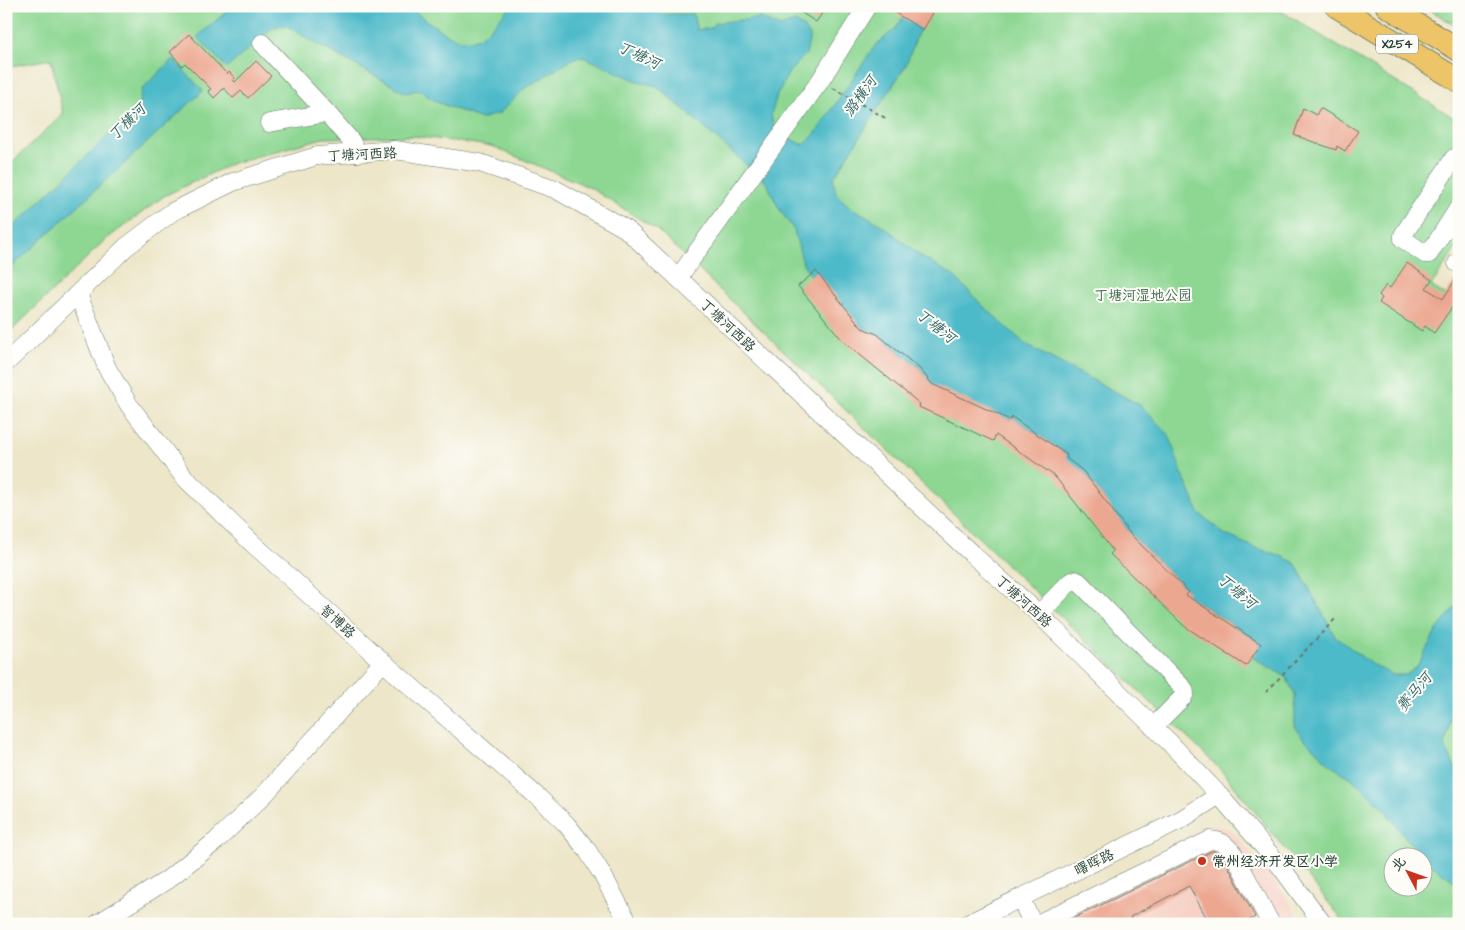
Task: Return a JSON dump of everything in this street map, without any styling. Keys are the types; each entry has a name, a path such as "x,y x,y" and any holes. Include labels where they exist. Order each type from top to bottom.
{"main road":[{"name":"X254","path":"1336,6 1459,81"},
{"name":"X254","path":"1387,6 1459,50"}],"street":[{"path":"678,278 823,77 867,6"},
{"path":"262,43 327,113 351,141 357,153"},
{"path":"269,123 327,113"},
{"name":"丁塘河西路","path":"6,363 126,247 172,212 233,182 317,156 396,150 480,163 555,189 626,229 973,555 1039,614 1153,727 1218,795 1281,867 1323,924"},
{"path":"1459,158 1454,158 1402,235 1403,239 1425,254 1429,254 1459,207"},
{"name":"智博路","path":"78,294 106,368 129,405 184,476 251,542 383,662 540,798 567,825 587,850 629,924"},
{"path":"1039,614 1070,582 1076,580 1079,582 1185,693 1153,727"},
{"path":"97,924 167,880 216,841 265,794 383,662"},
{"name":"曙晖路","path":"967,924 1182,820 1218,795"},
{"path":"1037,924 1210,840 1220,841 1235,856 1271,924"},
{"path":"1020,898 1033,924"}],"path":[{"path":"838,92 887,119"},
{"path":"1266,692 1336,618"}],"shaded area":[{"name":"常州经济开发区小学","path":"1214,827 1230,828 1284,893 1302,924 1024,924"}],"green space":[{"name":"丁塘河湿地公园","path":"6,6 1273,6 1459,121 1459,244 1431,286 1459,304 1459,924 1346,924 1220,769 657,230 589,187 491,146 413,136 323,138 233,163 164,196 104,241 6,336 6,168 63,114 51,59 6,67"},
{"path":"1424,6 1459,6 1459,28"}],"water":[{"path":"233,6 408,6 441,31 460,40 480,37 510,6 651,6 661,14 693,14 697,30 712,28 714,23 761,18 780,27 795,22 804,28 810,36 806,54 789,72 777,95 771,115 775,132 804,145 816,133 874,47 896,28 909,6 934,6 917,35 906,65 833,179 836,194 851,208 887,229 923,258 954,276 982,305 1026,345 1140,405 1169,435 1182,473 1199,513 1224,534 1295,563 1335,636 1371,664 1393,675 1406,675 1416,668 1437,630 1459,603 1459,712 1450,722 1445,746 1459,776 1459,884 1432,865 1432,848 1415,848 1382,806 1350,777 1333,767 1302,737 1295,726 1295,695 1286,677 1252,657 1260,643 1194,600 1182,599 1189,592 1130,534 1083,471 1060,465 1067,455 1012,417 1009,421 930,384 920,368 877,334 861,327 816,272 811,275 803,264 794,230 778,207 767,183 657,86 637,81 586,58 576,57 524,89 500,113 481,119 439,103 418,90 406,93 287,26 281,25 272,28 227,68 197,37"},
{"name":"丁横河","path":"173,59 203,91 6,272 6,234 138,107 142,89"}],"building":[{"path":"791,6 827,6 816,22"},
{"path":"884,6 921,6 933,13 923,30"},
{"path":"189,34 227,74 229,72 235,78 233,80 235,82 256,61 271,76 248,98 241,91 233,98 224,88 214,98 208,91 211,89 185,63 182,66 170,52"},
{"path":"1303,108 1316,115 1320,108 1358,131 1345,151 1337,146 1336,150 1294,135"},
{"path":"1407,263 1432,280 1426,288 1443,299 1459,274 1459,297 1434,333 1425,326 1422,331 1379,303 1382,298 1379,295 1386,285 1390,288"},
{"path":"816,271 862,328 877,334 920,369 932,384 1010,420 1012,417 1067,455 1066,458 1083,471 1131,535 1189,592 1186,595 1261,644 1246,666 1184,626 1110,554 1113,551 1053,475 996,435 993,441 919,407 920,404 843,341 798,286"},
{"path":"1214,851 1220,861 1224,859 1226,862 1255,917 1243,924 1210,924 1189,886 1130,917 1134,924 1062,924"}],"place":[{"name":"常州经济开发区小学","path":"1202,861"}],"water label":[{"name":"丁塘河","path":"639,55"},
{"name":"潞横河","path":"860,96"},
{"name":"丁塘河","path":"936,326"},
{"name":"丁塘河","path":"1237,591"},
{"name":"赛马河","path":"1414,692"}]}
